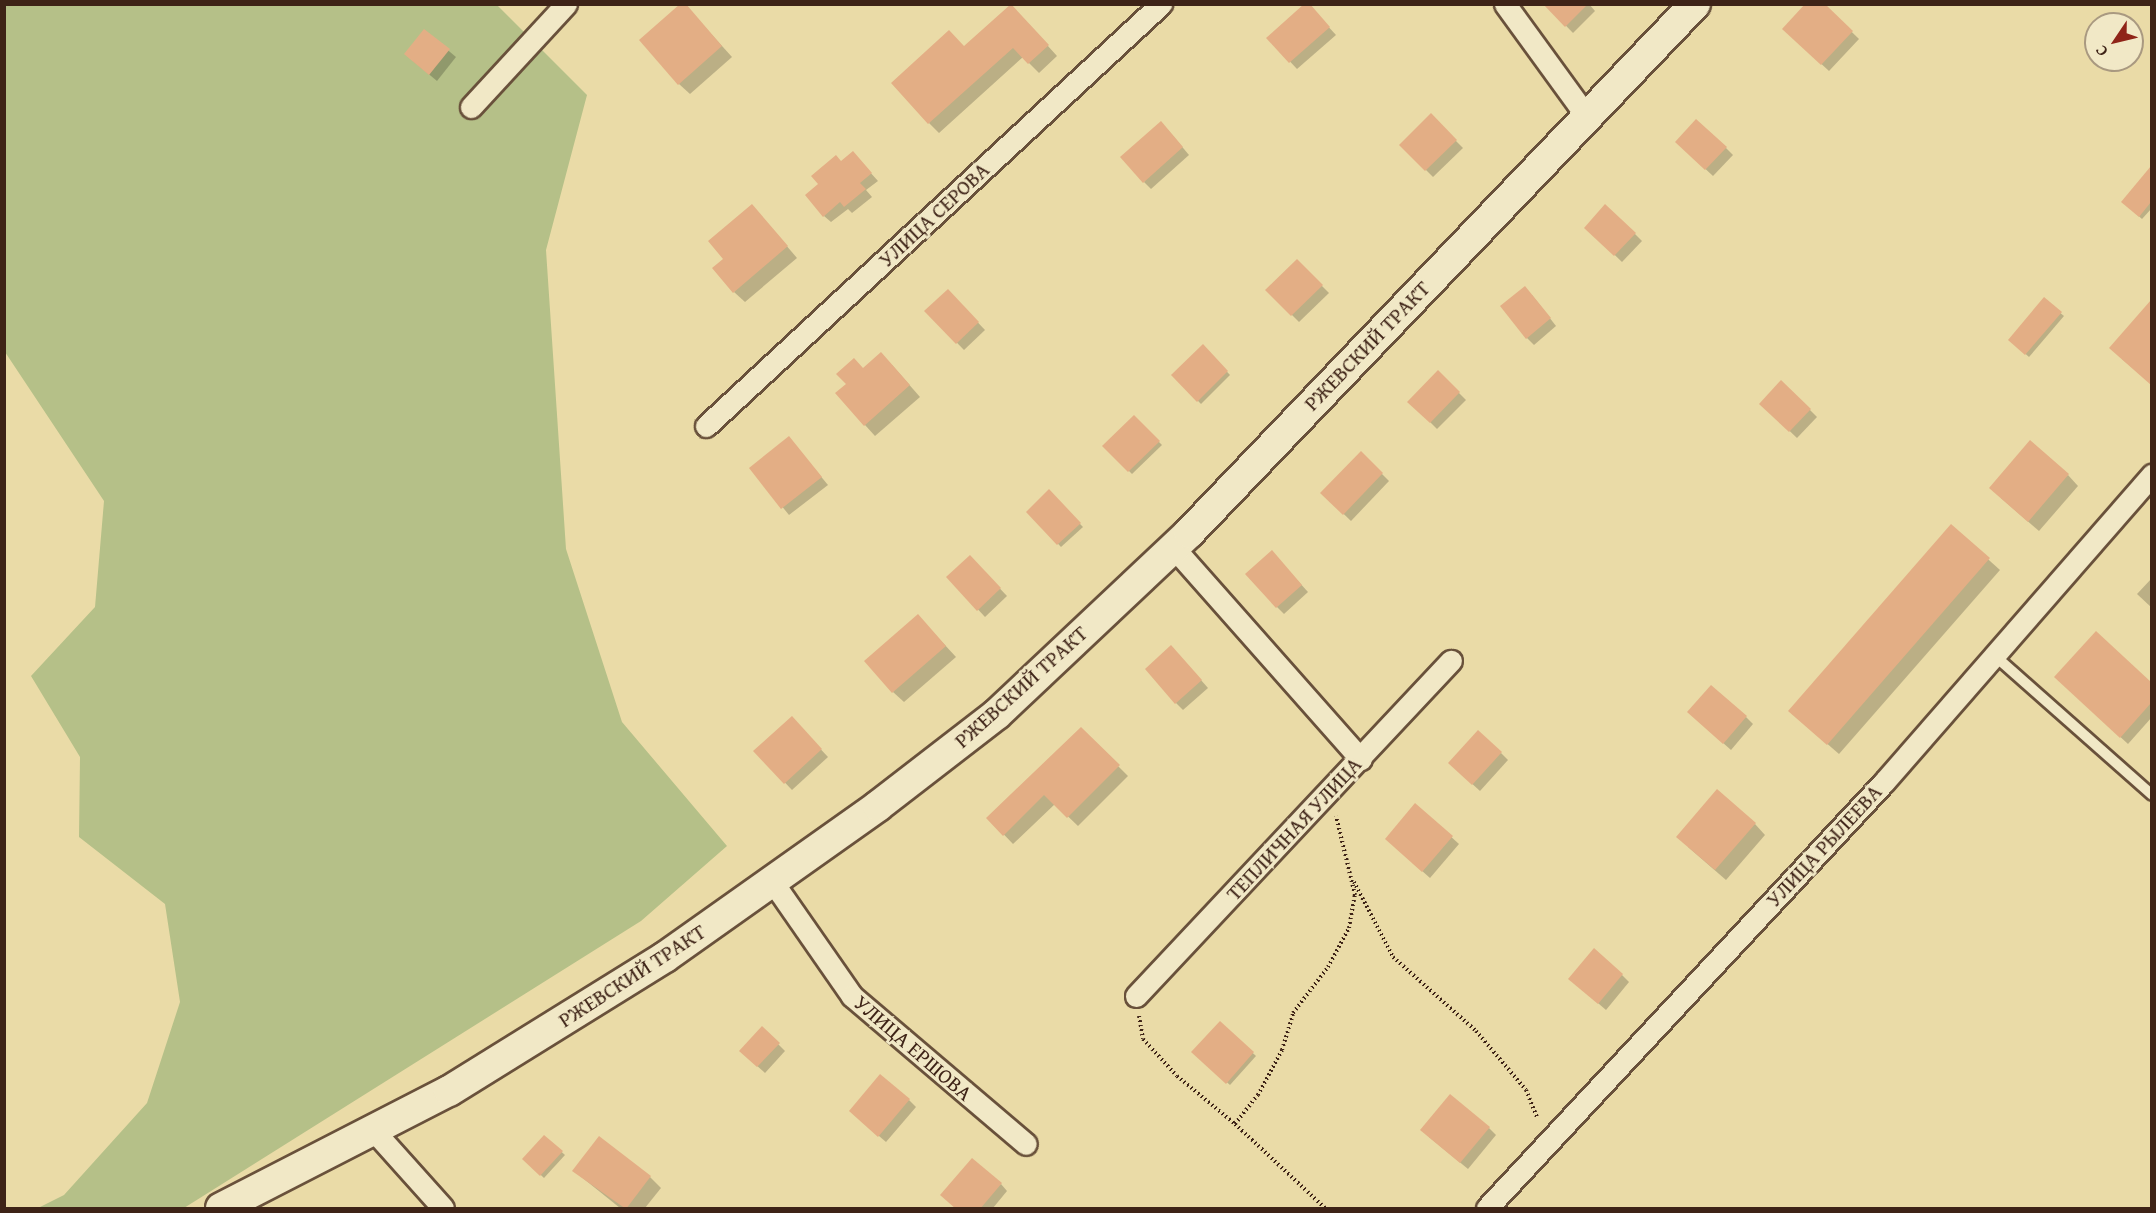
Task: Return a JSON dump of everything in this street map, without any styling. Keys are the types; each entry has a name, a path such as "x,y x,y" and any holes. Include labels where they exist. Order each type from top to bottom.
{"main road":[{"name":"РЖЕВСКИЙ ТРАКТ","path":"220,1209 449,1091 665,957 772,881 997,714 1174,548 1695,4"}],"street":[{"path":"471,107 566,4"},
{"name":"УЛИЦА СЕРОВА","path":"706,426 1161,4"},
{"path":"1506,4 1587,117"},
{"name":"УЛИЦА РЫЛЕЕВА","path":"1487,1209 1884,782 2151,475"},
{"path":"1174,548 1361,759"},
{"name":"ТЕПЛИЧНАЯ УЛИЦА","path":"1136,996 1451,661"},
{"name":"УЛИЦА ЕРШОВА","path":"772,881 852,996 1026,1144"},
{"path":"374,1131 443,1209"}],"lane":[{"path":"1994,655 2151,795"}],"path":[{"path":"1235,1124 1258,1095 1282,1050 1293,1013 1328,967 1349,928 1355,895 1349,859 1338,833 1334,788"},
{"path":"1353,879 1393,957 1476,1031 1526,1090 1548,1143"},
{"path":"1136,996 1143,1039 1177,1076 1235,1124 1325,1209"}],"green space":[{"path":"5,5 497,5 587,95 546,250 566,549 622,722 727,846 641,921 184,1208 38,1208 64,1195 147,1103 180,1002 165,904 79,837 80,757 31,676 95,607 104,501 5,352"}],"building":[{"path":"680,4 686,4 722,46 678,85 639,40"},
{"path":"1011,4 1049,45 1028,64 1013,48 928,124 891,83 949,30 964,46"},
{"path":"1304,4 1310,4 1330,27 1289,63 1266,38"},
{"path":"1543,4 1588,4 1565,27"},
{"path":"1805,4 1825,4 1853,31 1821,65 1782,29"},
{"path":"424,29 450,49 429,75 404,54"},
{"path":"1431,113 1457,140 1425,171 1399,145"},
{"path":"1696,119 1727,147 1705,170 1675,142"},
{"path":"1161,121 1183,147 1143,183 1120,157"},
{"path":"853,151 872,173 860,183 866,189 844,207 840,202 823,217 805,195 818,184 811,176 836,155 841,161"},
{"path":"2151,166 2151,202 2139,217 2121,202"},
{"path":"752,204 788,246 733,293 712,268 723,259 708,241"},
{"path":"1605,204 1636,233 1614,256 1584,228"},
{"path":"1297,259 1323,285 1291,316 1265,290"},
{"path":"1525,286 1551,318 1526,339 1500,306"},
{"path":"948,289 979,322 956,344 924,311"},
{"path":"2044,297 2062,312 2025,355 2008,340"},
{"path":"2151,300 2151,385 2109,348"},
{"path":"1203,344 1228,371 1197,402 1171,375"},
{"path":"881,352 910,385 864,426 835,393 846,384 836,374 854,358 863,368"},
{"path":"1438,370 1460,392 1430,423 1407,402"},
{"path":"1781,380 1811,409 1789,432 1759,404"},
{"path":"1134,415 1160,441 1128,472 1102,446"},
{"path":"789,436 822,477 781,509 749,468"},
{"path":"2030,440 2069,474 2028,522 1989,488"},
{"path":"1361,451 1383,473 1343,515 1320,493"},
{"path":"1049,489 1081,523 1057,545 1026,512"},
{"path":"1951,524 1990,558 1827,745 1788,711"},
{"path":"1272,550 1302,585 1276,608 1245,574"},
{"path":"970,555 1001,588 977,611 946,577"},
{"path":"918,614 946,646 892,693 864,661"},
{"path":"2096,631 2151,682 2151,703 2120,738 2054,677"},
{"path":"1171,645 1202,680 1175,704 1145,669"},
{"path":"1711,685 1747,716 1723,744 1687,712"},
{"path":"792,716 822,749 784,784 753,751"},
{"path":"1081,727 1120,765 1067,818 1044,795 1003,836 986,818"},
{"path":"1478,730 1502,752 1472,785 1448,763"},
{"path":"1717,789 1756,823 1715,870 1676,837"},
{"path":"1415,803 1453,836 1422,872 1385,839"},
{"path":"1594,948 1623,974 1598,1004 1568,979"},
{"path":"1220,1021 1254,1052 1226,1084 1191,1052"},
{"path":"762,1026 780,1043 757,1067 739,1051"},
{"path":"880,1074 910,1099 878,1137 849,1111"},
{"path":"1450,1094 1490,1127 1460,1163 1420,1130"},
{"path":"544,1135 563,1151 540,1176 522,1159"},
{"path":"599,1136 651,1176 626,1209 572,1171"},
{"path":"972,1158 1002,1183 980,1209 956,1209 940,1195"}]}
